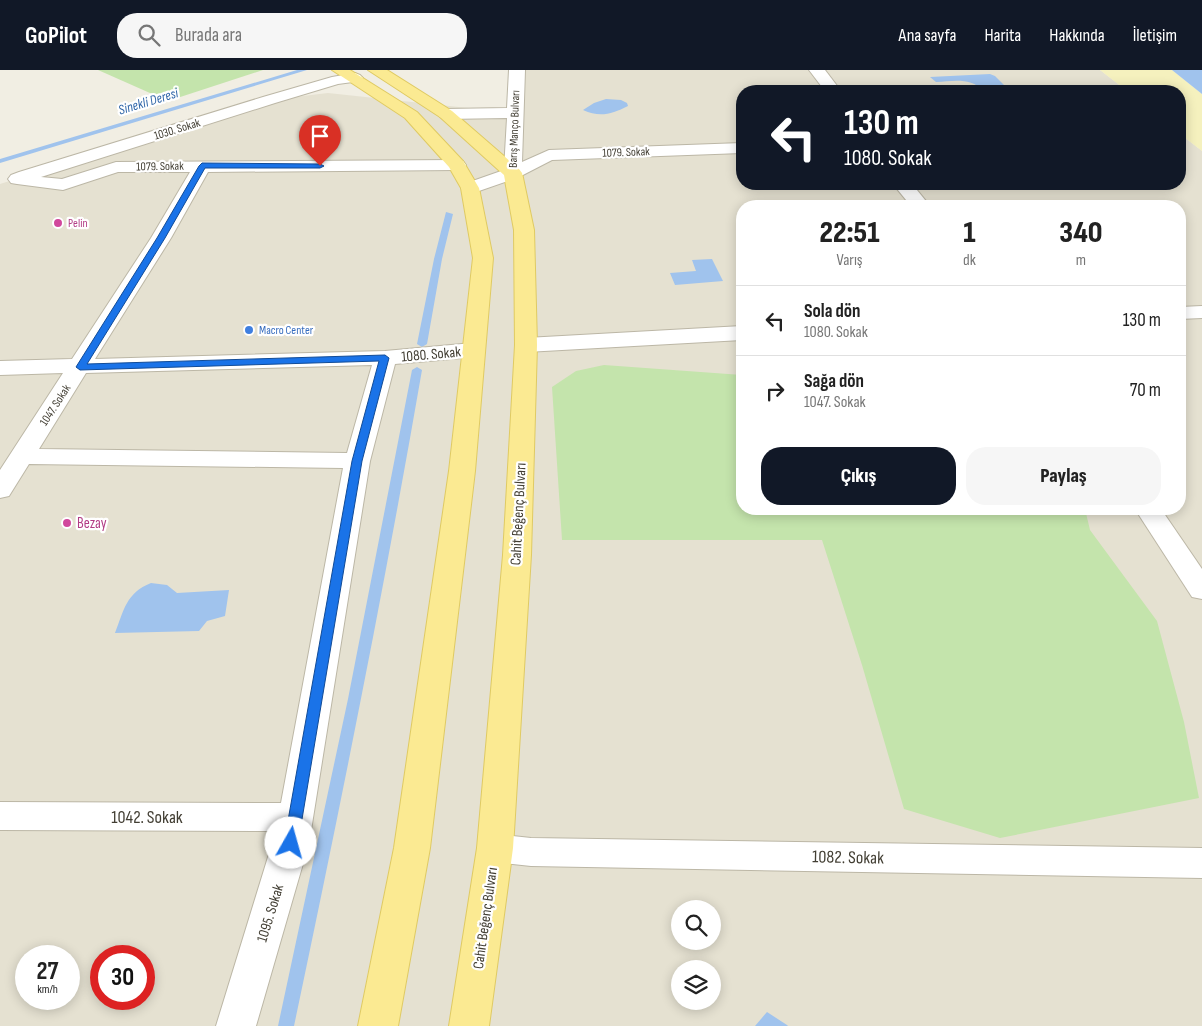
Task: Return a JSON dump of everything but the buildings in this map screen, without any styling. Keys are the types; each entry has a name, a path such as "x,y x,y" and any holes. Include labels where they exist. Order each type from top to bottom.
{"main road":[{"path":"340,70 410,115 464,176 483,258 462,471 412,848 378,1026"},
{"path":"376,70 446,114 513,173"},
{"name":"Cahit Beğenç Bulvarı","path":"469,1026 495,848 517,555 526,345 524,230 513,173"}],"street":[{"name":"Barış Manço Bulvarı","path":"464,176 513,173 517,70"},
{"path":"817,70 828,85"},
{"name":"1030. Sokak","path":"8,181 269,100 337,80 355,78"},
{"path":"446,114 515,113"},
{"name":"1079. Sokak","path":"513,173 549,155 736,148"},
{"name":"1079. Sokak","path":"8,181 64,185 116,167 202,166 464,176"},
{"name":"1047. Sokak","path":"0,490 161,238 202,166"},
{"path":"907,190 917,200"},
{"path":"1186,313 1202,312"},
{"path":"526,345 736,333"},
{"name":"1080. Sokak","path":"0,368 385,358 473,350"},
{"name":"1095. Sokak","path":"236,1026 291,843 357,461 385,358"},
{"path":"22,456 357,461"},
{"path":"1152,515 1202,590"},
{"name":"1042. Sokak","path":"0,816 294,817"},
{"name":"1082. Sokak","path":"495,848 531,852 1202,863"}],"shaded area":[{"path":"517,70 1100,70 1119,85 736,85 736,190 1186,190 1186,139 1202,151 1202,1026 0,1026 0,184 269,100 328,93 515,113"}],"green space":[{"path":"98,70 263,70 168,101"},
{"path":"604,365 736,375 736,515 1086,515 1090,530 1157,621 1184,722 1199,798 1000,838 904,809 862,665 822,540 562,540 552,387 576,371"}],"sand":[{"path":"1100,70 1172,70 1202,94 1202,151 1186,139 1186,85 1119,85"}],"water":[{"path":"1172,70 1202,70 1202,94"},
{"path":"990,74 995,76 1004,85 975,85 955,81 936,82 930,77"},
{"path":"606,99 621,100 627,103 628,106 606,114 595,114 583,110 594,103"},
{"path":"712,259 723,281 675,285 670,273 696,271 692,260"},
{"path":"151,583 167,585 177,593 229,590 225,616 207,621 199,631 115,633 131,597"},
{"path":"767,1012 787,1025 788,1026 755,1026"}],"waterway":[{"name":"Sinekli Deresi","path":"0,161 304,70"},
{"path":"422,344 438,259 449,214"},
{"path":"286,1026 355,699 417,370"}],"place":[{"name":"Pelin","path":"58,223"},
{"name":"Macro Center","path":"249,330"},
{"name":"Bezay","path":"67,523"}],"route":[{"path":"291,843 357,461 385,358 80,367 161,238 202,166 320,166"}]}
